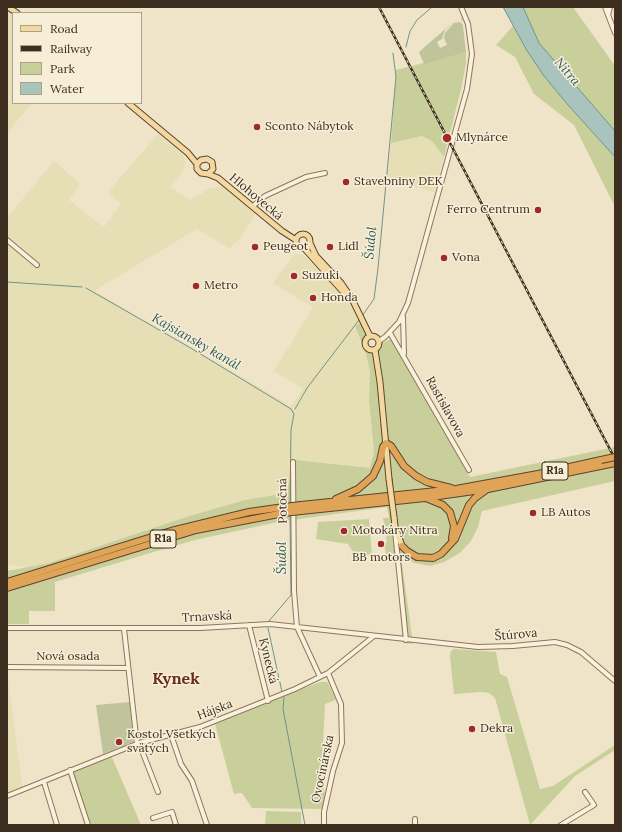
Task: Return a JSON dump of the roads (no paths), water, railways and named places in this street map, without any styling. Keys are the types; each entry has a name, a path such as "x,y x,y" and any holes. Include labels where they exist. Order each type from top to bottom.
{"highway":[{"path":"332,501 358,489 369,480 376,471 383,447 386,443 391,446 404,466 416,476 433,484 456,489"},
{"name":"R1a","path":"7,582 171,531 242,514 424,498 488,489 603,463 615,457"},
{"name":"R1a","path":"301,508 332,501 456,489 603,463 615,463"},
{"path":"400,548 417,557 427,558 441,554 455,539 469,505 475,498 488,489"},
{"path":"400,548 418,555 432,555 445,548 452,537 454,526 450,512 443,505 424,498"},
{"name":"R1a","path":"7,588 196,530 284,510"}],"main road":[{"name":"Hlohovecká","path":"129,104 188,153 197,164 199,172 218,178 282,231 297,238"},
{"name":"Hlohovecká","path":"188,153 211,161 218,178"},
{"path":"197,164 202,159"},
{"path":"208,174 213,169"},
{"path":"360,314 336,283 304,248 298,246 297,238 306,235 309,237 316,256 331,271 352,299 363,319 370,336"},
{"path":"304,248 310,243"},
{"path":"370,336 375,336 382,339"},
{"path":"370,336 366,340 366,346 370,350 375,350"},
{"path":"375,350 379,346 382,339"},
{"path":"377,358 382,339"},
{"path":"375,350 389,479 395,526 400,548"}],"street":[{"path":"382,339 390,333 403,317 412,291 466,95 472,66 468,24 461,7"},
{"path":"605,7 615,33"},
{"path":"608,15 610,7"},
{"path":"253,206 265,196 306,177 326,173"},
{"path":"7,240 37,265"},
{"name":"Rastislavova","path":"403,317 404,354"},
{"name":"Rastislavova","path":"390,333 404,354 469,470"},
{"name":"Potočná","path":"293,462 294,591 297,627 320,677"},
{"path":"400,548 406,640"},
{"name":"Trnavská","path":"7,628 200,628 270,624 406,640"},
{"name":"Kynecká","path":"249,625 268,701"},
{"path":"124,629 138,744 158,792"},
{"name":"Hájska","path":"7,796 138,744 200,727 268,701 328,673 374,636"},
{"name":"Štúrova","path":"406,640 478,647 559,642 581,652 615,681"},
{"name":"Nová osada","path":"8,667 128,668"},
{"name":"Ovocinárska","path":"324,825 324,812 333,771 342,743 341,704 328,673"},
{"path":"171,735 179,762 192,781 206,825"},
{"path":"70,770 88,825"},
{"path":"44,782 57,825"},
{"path":"561,825 594,805 585,792"},
{"path":"153,818 172,812 176,825"},
{"path":"415,819 415,825"}],"water":[{"path":"503,7 523,7 539,43 615,131 615,157 544,76 526,49"}],"waterway":[{"name":"Šúdol","path":"406,47 410,31 417,20 432,7"},
{"name":"Šúdol","path":"362,316 374,299 378,268 396,77 393,53"},
{"name":"Kajsiansky kanál","path":"7,282 82,287"},
{"name":"Kajsiansky kanál","path":"86,288 189,347 291,409 294,414 291,430 290,504"},
{"name":"Šúdol","path":"295,409 307,388 359,320"},
{"name":"Šúdol","path":"269,621 291,595 290,516"},
{"name":"Šúdol","path":"268,628 282,692"},
{"name":"Šúdol","path":"284,697 283,709 305,825"}],"railway":[{"path":"379,7 615,459"}],"place":[{"name":"Sconto Nábytok","path":"257,127"},
{"name":"Mlynárce","path":"447,138"},
{"name":"Stavebniny DEK","path":"346,182"},
{"name":"Ferro Centrum","path":"538,210"},
{"name":"Peugeot","path":"255,247"},
{"name":"Lidl","path":"330,247"},
{"name":"Vona","path":"444,258"},
{"name":"Suzuki","path":"294,276"},
{"name":"Metro","path":"196,286"},
{"name":"Honda","path":"313,298"},
{"name":"LB Autos","path":"533,513"},
{"name":"Motokáry Nitra","path":"344,531"},
{"name":"BB motors","path":"381,544"},
{"name":"Dekra","path":"472,729"},
{"name":"Kostol Všetkých svätých","path":"119,742"}],"district":[{"name":"Kynek","path":"176,679"}],"water label":[{"name":"Nitra","path":"567,72"}]}
